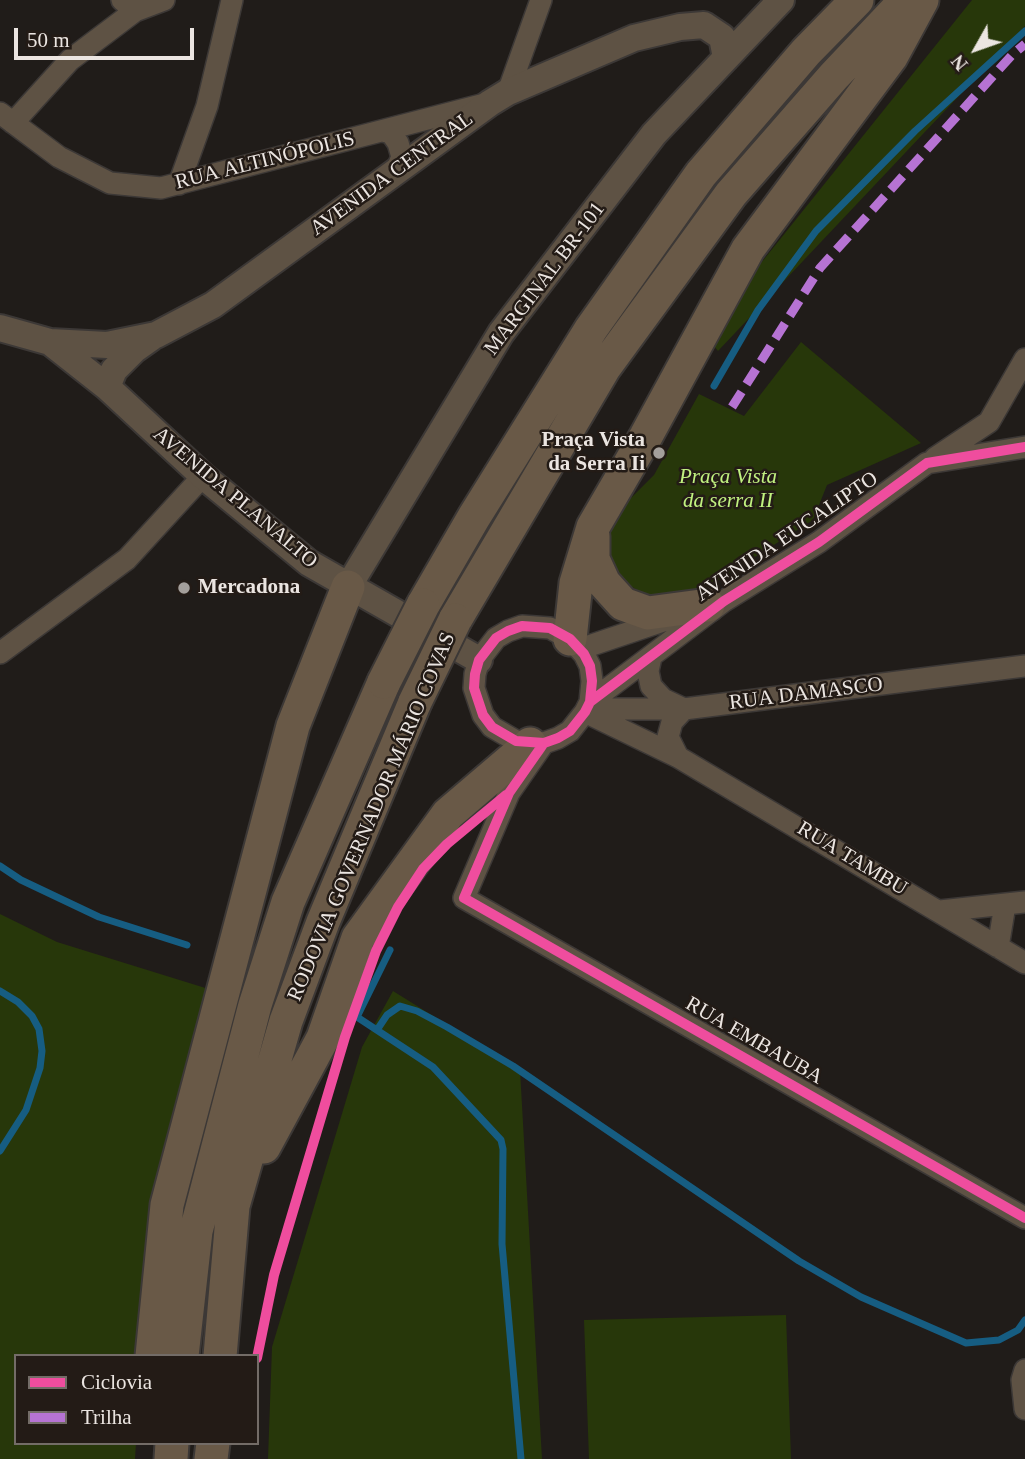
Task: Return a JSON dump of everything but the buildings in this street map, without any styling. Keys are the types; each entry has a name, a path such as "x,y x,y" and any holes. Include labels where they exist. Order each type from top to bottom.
{"main road":[{"name":"RODOVIA GOVERNADOR MÁRIO COVAS","path":"182,1354 196,1231 255,1005 288,902 384,682 423,605 474,517 592,329 701,174 806,52 857,0"},
{"name":"RODOVIA GOVERNADOR MÁRIO COVAS","path":"220,1354 233,1206 286,1021 323,922 415,702 455,620 612,357 731,194 834,76 906,0"},
{"path":"575,644 576,583 593,527 748,249 891,57 922,0"},
{"path":"593,527 593,559 604,583 623,604 648,613 716,603"},
{"path":"152,1354 167,1205 293,726 348,587"},
{"path":"233,1206 323,1038 358,938 448,814 537,743"}],"street":[{"path":"6,118 129,5 164,0"},
{"path":"180,184 207,106 232,0"},
{"path":"499,98 541,0"},
{"name":"MARGINAL BR-101","path":"348,587 500,333 654,134 781,0"},
{"name":"AVENIDA CENTRAL","path":"50,342 107,345 156,335 213,305 499,98 634,38 680,27 704,25 722,37 726,58"},
{"name":"RUA ALTINÓPOLIS","path":"6,118 59,157 110,183 161,188 499,98"},
{"name":"RUA ALTINÓPOLIS","path":"383,131 391,133 398,143 402,157 396,171"},
{"name":"AVENIDA PLANALTO","path":"0,328 50,342 107,387 203,476 309,563 479,660"},
{"path":"107,387 114,370 134,350 156,335"},
{"path":"927,463 989,422 1025,359"},
{"name":"AVENIDA EUCALIPTO","path":"587,708 716,603 819,541 927,463 1025,447"},
{"path":"0,653 127,559 203,476"},
{"name":"AVENIDA EUCALIPTO","path":"575,644 716,603"},
{"path":"522,626 550,628 575,644 590,666 592,681 587,708 570,731 537,743 516,741 492,727 483,715 474,688 479,660 496,638 522,626"},
{"path":"651,657 648,671 651,686 663,699 684,709 672,722 668,737 678,757"},
{"name":"RUA DAMASCO","path":"587,708 684,709 1025,666"},
{"name":"RUA TAMBU","path":"587,708 678,757 1025,963"},
{"name":"RUA EMBAUBA","path":"537,743 509,793 464,898 1025,1218"},
{"path":"940,912 1015,904 998,947"},
{"path":"1025,1370 1022,1380 1025,1409"}],"green space":[{"path":"972,0 1025,0 1025,26 718,351 704,334"},
{"name":"Praça Vista da serra II","path":"801,342 921,443 827,485 813,520 711,585 665,600 646,595 622,581 607,556 607,531 613,516 654,475 699,394 744,416"},
{"path":"0,914 57,942 215,991 142,1354 14,1354 14,1445 136,1445 135,1459 0,1459"},
{"path":"393,991 520,1070 542,1459 268,1459 272,1347 362,1047"},
{"path":"786,1315 791,1459 589,1459 584,1320"}],"waterway":[{"path":"714,386 758,310 816,231 915,131 1025,31"},
{"path":"0,866 21,880 99,917 187,945"},
{"path":"390,950 357,1017 433,1067 501,1140 502,1244 521,1459"},
{"path":"0,991 18,1002 32,1016 39,1029 42,1051 40,1068 26,1110 0,1151"},
{"path":"377,1030 387,1015 400,1006 417,1011 447,1027 513,1066 799,1261 861,1297 966,1343 999,1340 1018,1330 1025,1320"}],"marked path":[{"path":"732,407 820,268 1012,55 1025,44"}],"cycle path":[{"path":"590,702 592,681 590,666 584,654 570,639 550,628 522,626 508,631 496,638 479,660 474,688 483,715 492,727 516,741 544,743 558,738 570,731 590,702 724,601 819,542 927,463 1025,447"},
{"path":"544,743 509,793 464,898 1025,1218"},
{"path":"258,1354 274,1275 345,1037 376,951 398,907 423,869 447,844 506,795"}],"place":[{"name":"Praça Vista da Serra Ii","path":"659,453"},
{"name":"Mercadona","path":"184,588"}]}
